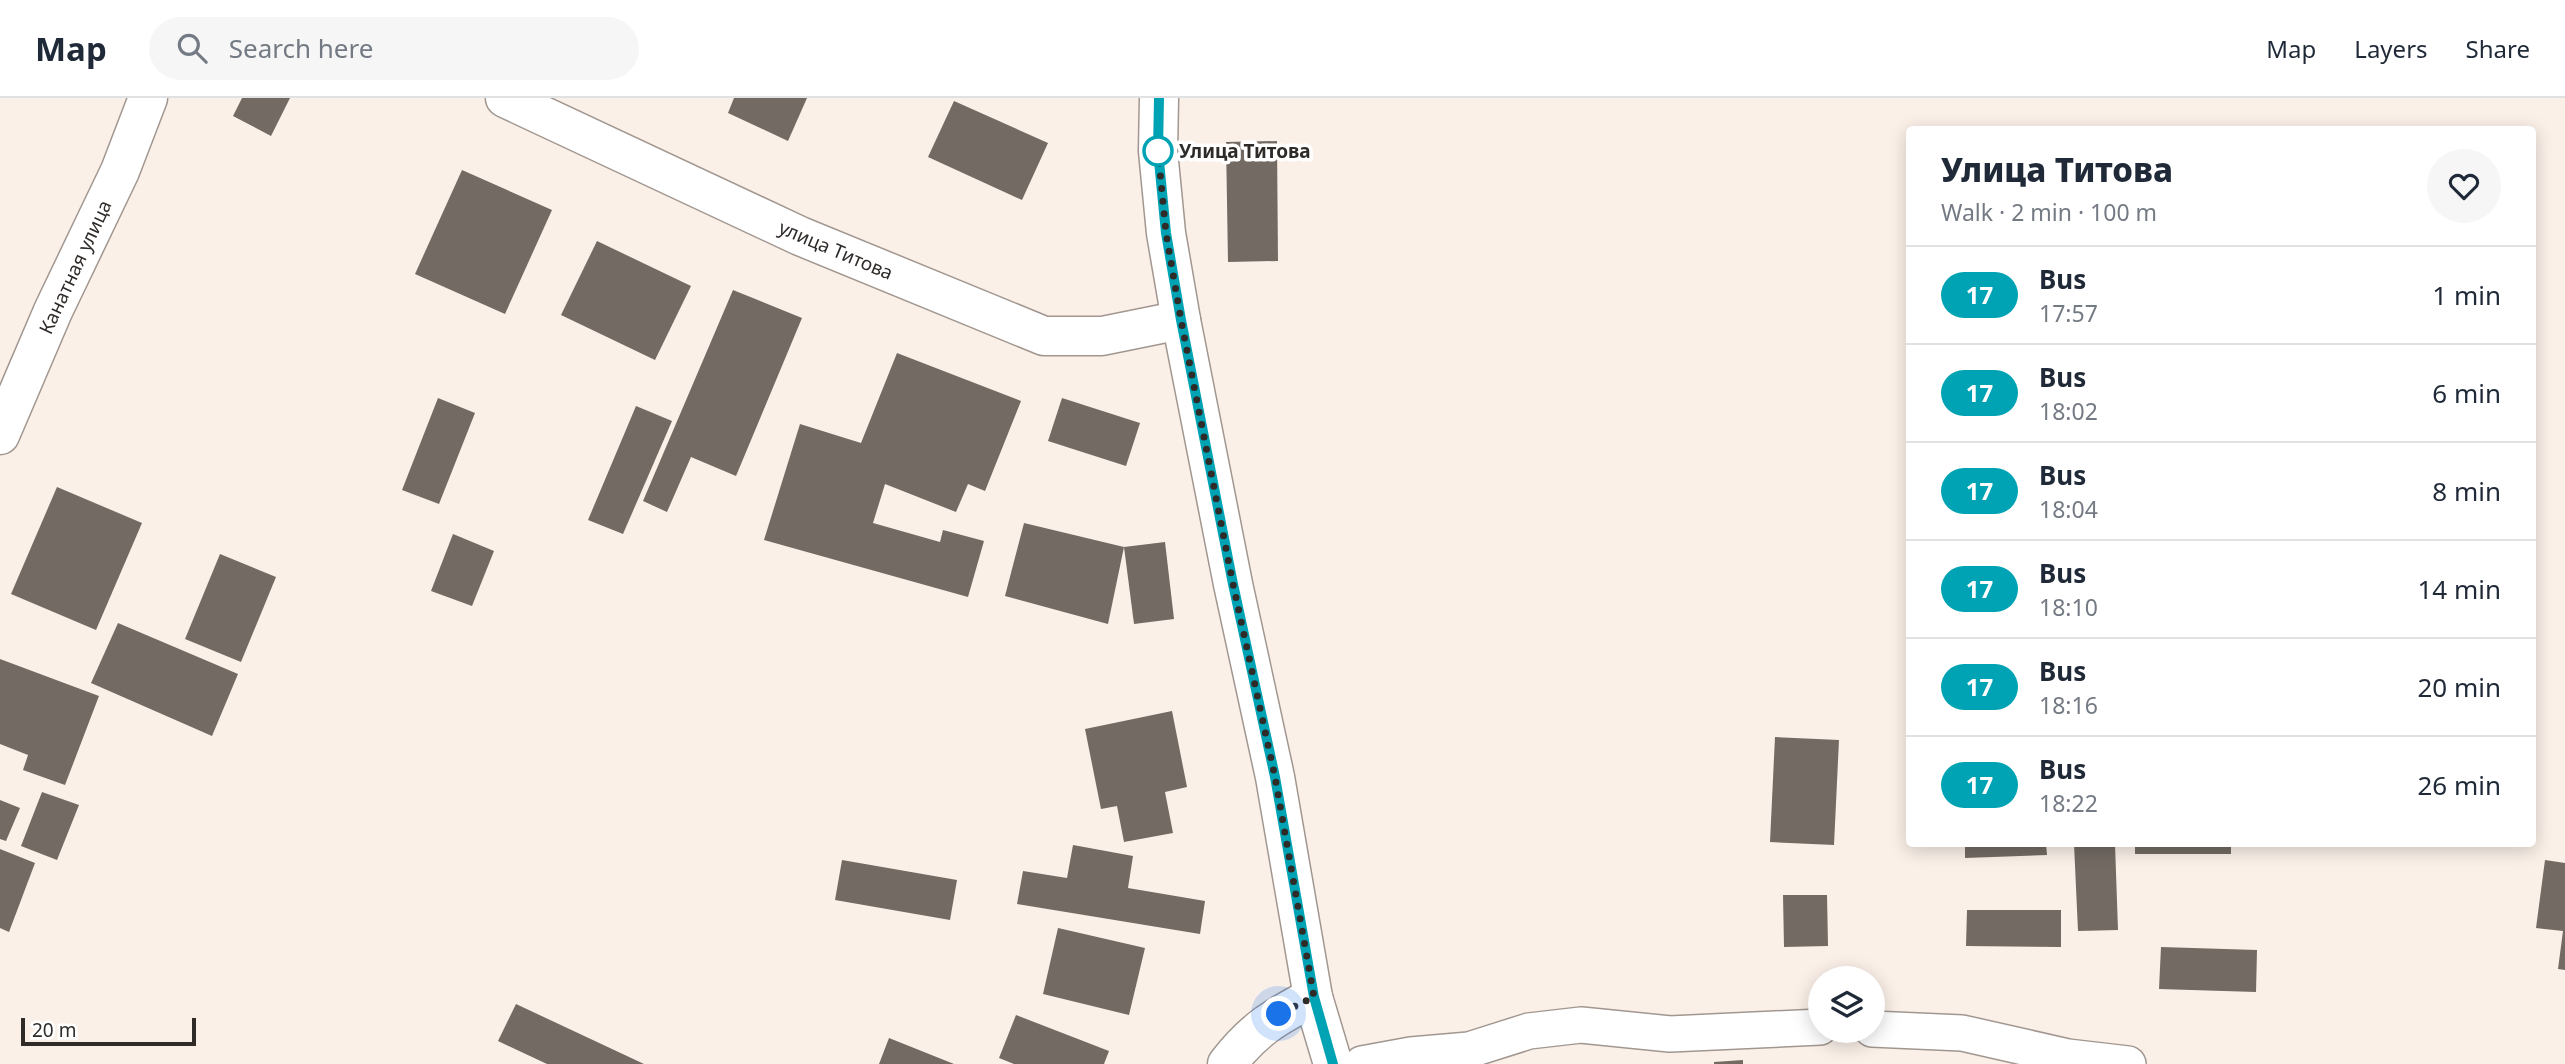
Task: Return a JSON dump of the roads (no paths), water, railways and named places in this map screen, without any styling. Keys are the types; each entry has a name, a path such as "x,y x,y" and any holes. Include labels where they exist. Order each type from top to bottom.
{"street":[{"name":"Канатная улица","path":"0,435 53,311 120,171 148,98"},
{"name":"улица Титова","path":"505,98 800,236 1044,336 1102,336 1181,320"},
{"path":"1159,98 1158,151 1165,219 1181,320 1233,584 1275,777 1314,997 1333,1064"},
{"path":"1227,1064 1254,1032 1279,1014 1314,997"}],"lane":[{"path":"1362,1064 1411,1055 1469,1049 1529,1031 1581,1025 1670,1034 1808,1028"},
{"path":"1885,1030 1962,1033 2068,1057 2128,1064"}],"place":[{"name":"Улица Титова","path":"1158,151"}]}
